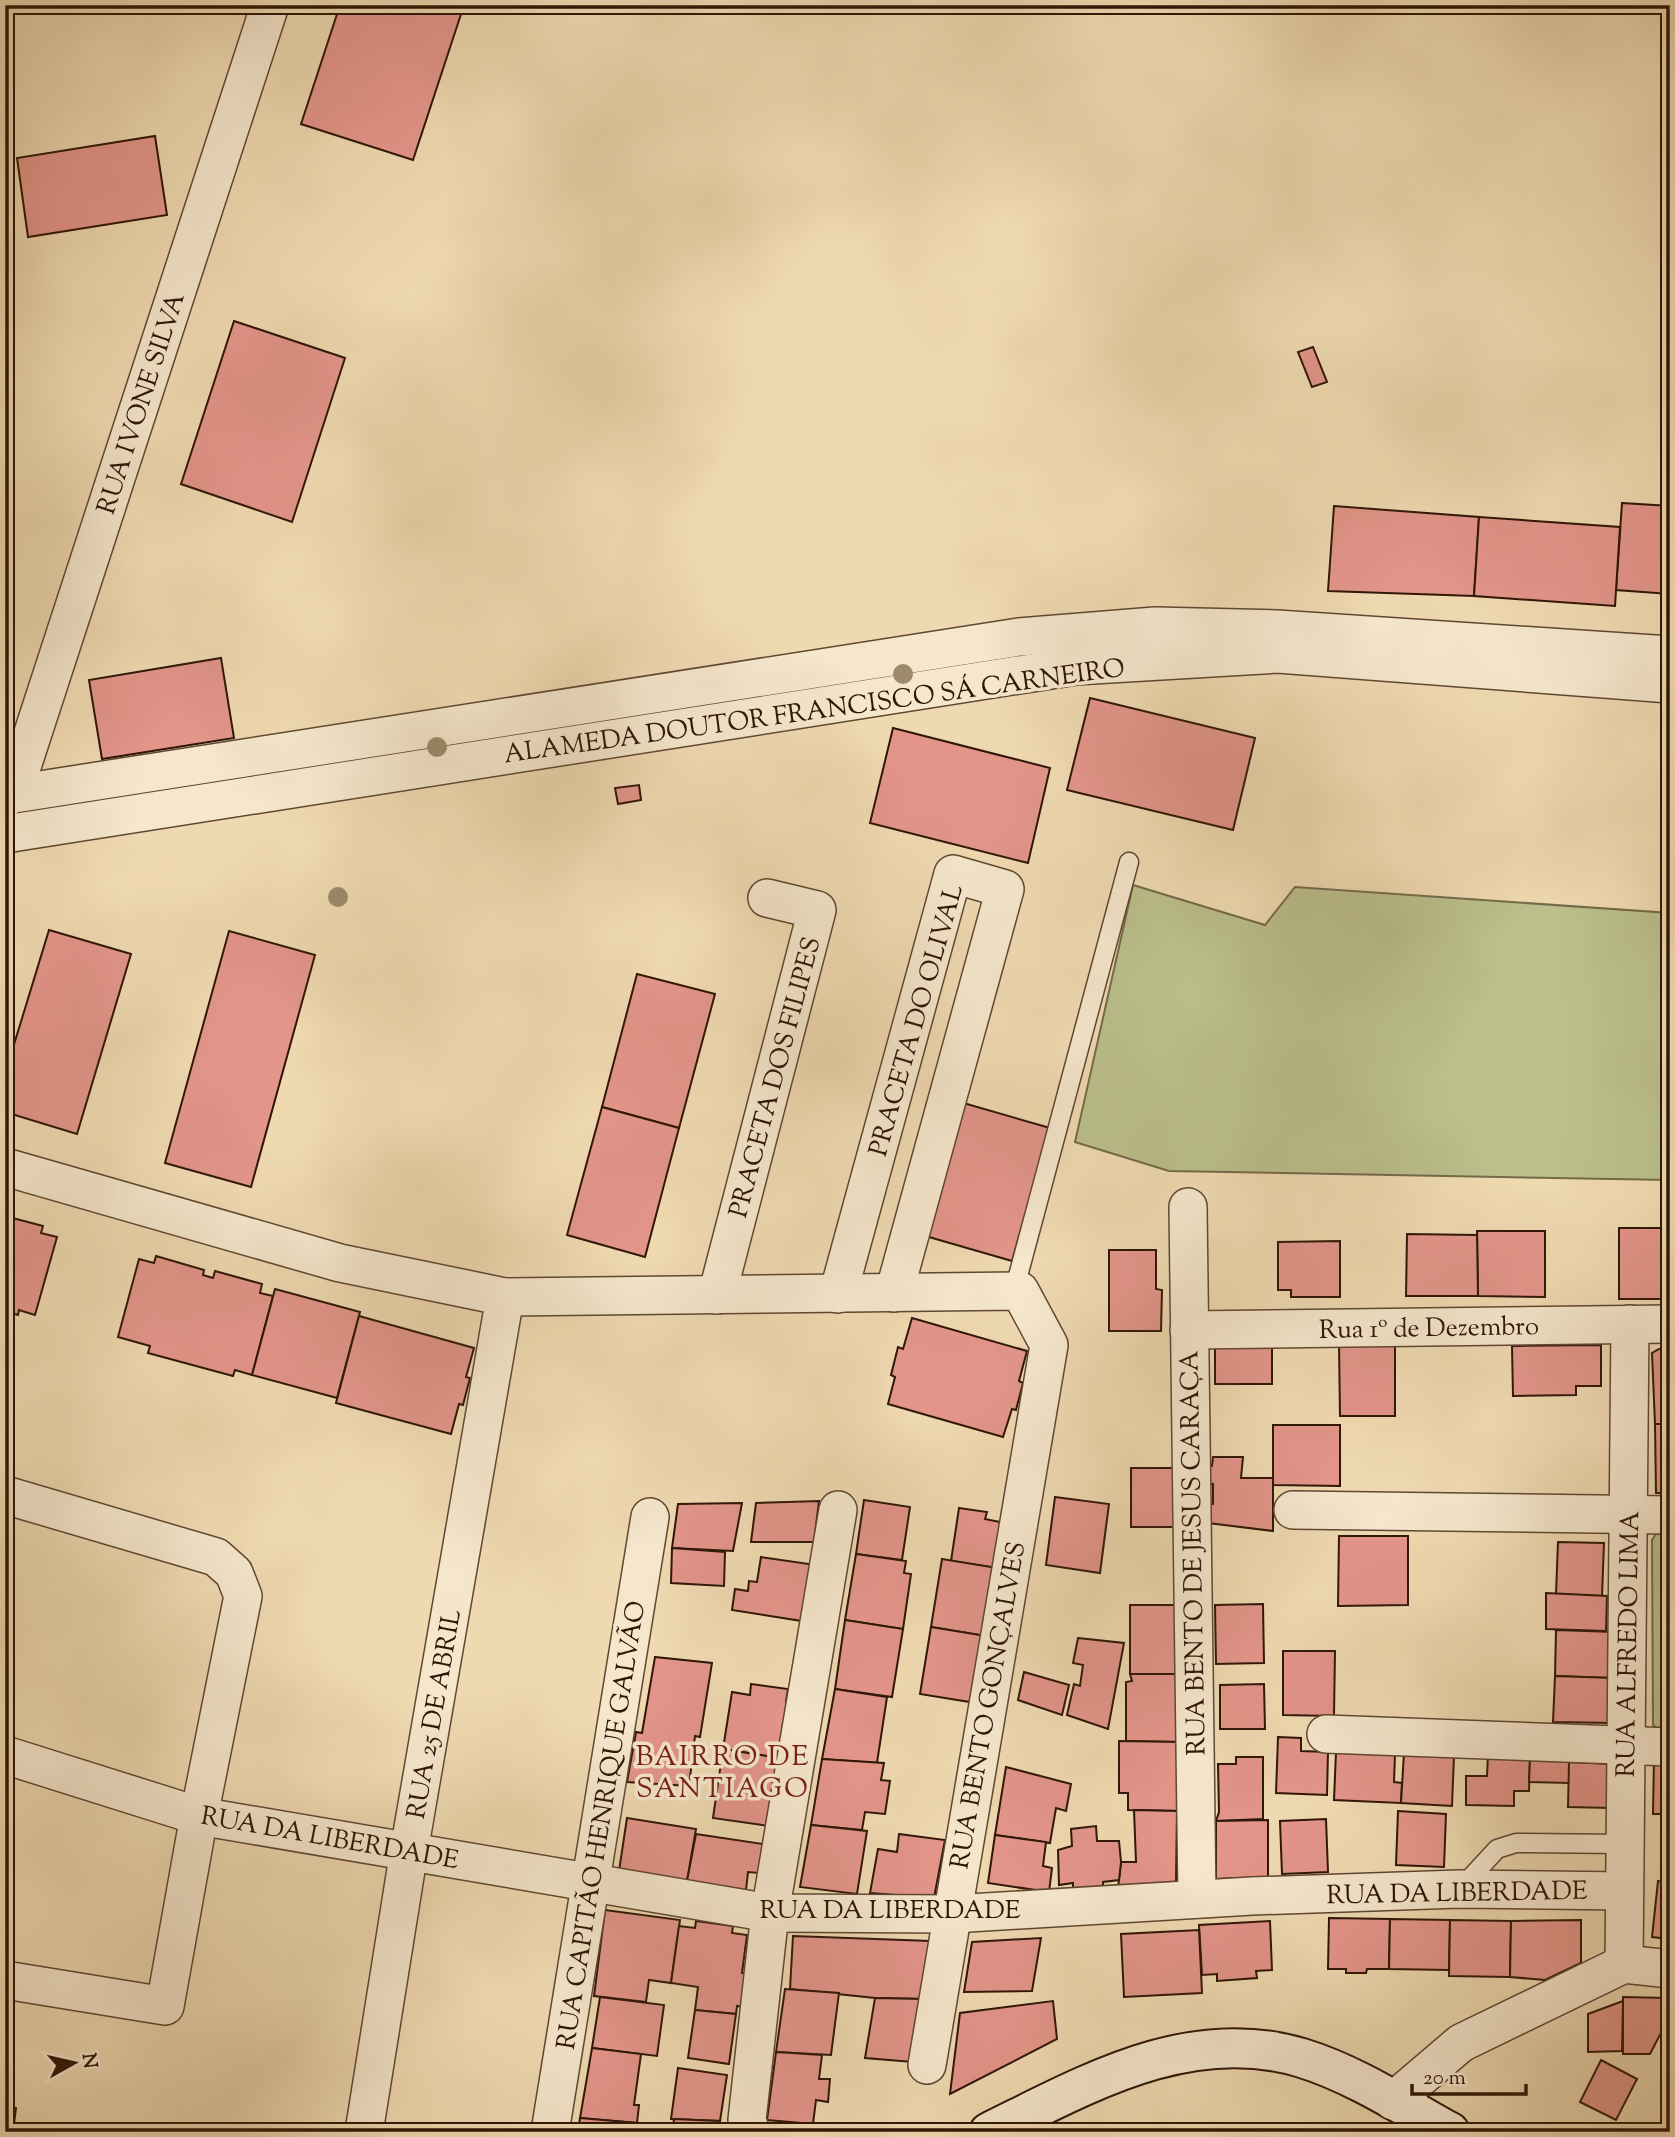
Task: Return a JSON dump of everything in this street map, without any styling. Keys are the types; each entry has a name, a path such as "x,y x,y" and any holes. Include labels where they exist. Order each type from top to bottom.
{"street":[{"name":"RUA IVONE SILVA","path":"7,797 16,785 270,5"},
{"name":"ALAMEDA DOUTOR FRANCISCO SÁ CARNEIRO","path":"7,797 1019,637 1155,626 1277,629 1670,655"},
{"name":"ALAMEDA DOUTOR FRANCISCO SÁ CARNEIRO","path":"5,834 1076,666 1278,654 1670,684"},
{"name":"PRACETA DO OLIVAL","path":"838,1294 953,874 1005,889 894,1293"},
{"name":"PRACETA DOS FILIPES","path":"718,1295 817,910 767,898"},
{"path":"5,1167 340,1263 505,1297 1014,1291"},
{"name":"RUA BENTO DE JESUS CARAÇA","path":"1188,1207 1198,1899"},
{"name":"RUA BENTO GONÇALVES","path":"927,2065 1049,1345 1020,1292 1014,1291"},
{"name":"RUA 25 DE ABRIL","path":"364,2132 409,1851 505,1297"},
{"name":"RUA ALFREDO LIMA","path":"1623,1964 1630,1324"},
{"name":"Rua 1º de Dezembro","path":"1189,1329 1670,1324"},
{"path":"5,1495 216,1557 234,1573 243,1596 199,1815 165,2006 5,1980"},
{"path":"751,2132 747,2120 770,1913 838,1510"},
{"path":"1293,1510 1670,1515"},
{"name":"RUA CAPITÃO HENRIQUE GALVÃO","path":"550,2132 650,1517"},
{"path":"1326,1734 1670,1747"},
{"name":"RUA DA LIBERDADE","path":"5,1755 199,1815 770,1913 951,1914 1198,1899 1460,1889 1624,1891"},
{"path":"1393,2101 1461,2043 1623,1964 1670,1969"},
{"path":"989,2132 1129,2067 1167,2055 1219,2048 1263,2049 1303,2058 1337,2071 1450,2132"}],"lane":[{"path":"1014,1291 1129,862"},
{"path":"1460,1889 1497,1849 1516,1843 1625,1844"}],"green space":[{"path":"1133,885 1265,925 1295,887 1670,913 1670,1180 1169,1171 1075,1142"},
{"path":"1656,1534 1670,1534 1670,1730 1659,1730 1653,1725 1652,1540"}],"building":[{"path":"340,5 464,5 413,160 301,124"},
{"path":"155,136 167,215 28,237 17,158"},
{"path":"234,321 345,358 292,522 181,484"},
{"path":"1313,347 1327,382 1312,387 1298,352"},
{"path":"1622,503 1670,506 1670,594 1616,590"},
{"path":"1334,506 1479,517 1474,596 1328,591"},
{"path":"1479,517 1620,527 1615,606 1474,596"},
{"path":"221,658 234,738 102,759 89,680"},
{"path":"1090,698 1255,738 1233,830 1067,790"},
{"path":"893,728 1050,768 1028,863 870,823"},
{"path":"639,785 641,800 618,804 615,788"},
{"path":"49,930 131,954 77,1134 5,1112 5,1074"},
{"path":"229,931 315,955 251,1187 165,1163"},
{"path":"637,974 715,994 679,1128 602,1107"},
{"path":"960,1102 1050,1128 1012,1261 922,1235"},
{"path":"602,1107 679,1128 645,1257 567,1235"},
{"path":"5,1216 43,1226 41,1233 57,1237 35,1315 19,1310 18,1315 5,1311"},
{"path":"1619,1228 1670,1228 1670,1299 1619,1299"},
{"path":"1477,1231 1545,1231 1545,1297 1478,1296"},
{"path":"1407,1234 1477,1235 1478,1296 1406,1296"},
{"path":"1340,1241 1340,1297 1291,1297 1291,1290 1278,1290 1278,1242"},
{"path":"1109,1250 1156,1250 1156,1289 1162,1290 1161,1331 1109,1331"},
{"path":"156,1256 204,1270 203,1275 213,1278 215,1271 262,1284 260,1293 273,1296 252,1375 235,1370 233,1376 148,1353 150,1346 118,1337 139,1259 154,1263"},
{"path":"275,1289 360,1312 337,1398 252,1375"},
{"path":"359,1316 474,1348 466,1377 470,1378 463,1405 459,1404 451,1434 336,1403"},
{"path":"912,1318 1027,1351 1019,1381 1023,1383 1016,1410 1012,1409 1003,1437 888,1404 895,1377 891,1375 898,1347 903,1349"},
{"path":"1339,1343 1395,1346 1395,1416 1340,1416"},
{"path":"1601,1345 1601,1386 1576,1386 1576,1395 1513,1396 1512,1346"},
{"path":"1215,1348 1272,1348 1272,1384 1215,1384"},
{"path":"1659,1349 1670,1349 1670,1424 1655,1424 1652,1353"},
{"path":"1655,1424 1670,1424 1670,1493 1656,1493"},
{"path":"1273,1425 1340,1425 1340,1486 1273,1485"},
{"path":"1213,1457 1243,1457 1241,1478 1273,1478 1273,1531 1208,1523 1208,1505 1213,1504 1213,1484 1208,1484 1207,1467 1212,1466"},
{"path":"1131,1468 1184,1468 1183,1527 1131,1527"},
{"path":"1055,1497 1109,1504 1100,1573 1046,1565"},
{"path":"864,1500 910,1507 902,1560 856,1554"},
{"path":"819,1501 814,1542 751,1542 756,1503"},
{"path":"742,1503 733,1551 672,1548 678,1504"},
{"path":"959,1508 987,1512 985,1519 1005,1523 997,1568 951,1561"},
{"path":"1339,1536 1408,1536 1408,1605 1338,1606"},
{"path":"1558,1542 1604,1543 1602,1596 1556,1594"},
{"path":"672,1548 725,1552 724,1586 671,1583"},
{"path":"856,1554 906,1561 904,1573 911,1574 903,1629 845,1620"},
{"path":"761,1557 816,1565 802,1621 732,1610 735,1589 748,1591 749,1581 757,1582"},
{"path":"942,1559 997,1568 986,1636 931,1627"},
{"path":"1546,1593 1607,1596 1606,1631 1546,1629"},
{"path":"1263,1604 1264,1663 1216,1664 1215,1605"},
{"path":"1130,1605 1182,1605 1183,1674 1130,1674"},
{"path":"845,1620 903,1629 892,1697 835,1689"},
{"path":"931,1627 986,1636 976,1703 920,1694"},
{"path":"1556,1630 1615,1632 1613,1678 1555,1676"},
{"path":"1078,1638 1124,1643 1108,1729 1067,1715 1074,1684 1080,1686 1083,1665 1073,1663"},
{"path":"1283,1651 1335,1651 1334,1716 1283,1715"},
{"path":"655,1657 712,1663 700,1737 695,1736 689,1786 627,1782 636,1732 642,1733"},
{"path":"1024,1672 1069,1685 1062,1715 1018,1700"},
{"path":"1130,1674 1176,1674 1176,1742 1126,1741 1126,1682 1132,1681"},
{"path":"1555,1676 1613,1678 1612,1723 1553,1722"},
{"path":"751,1684 788,1689 786,1702 793,1703 779,1758 723,1749 732,1692 750,1695"},
{"path":"1264,1684 1265,1729 1220,1729 1220,1685"},
{"path":"835,1689 887,1697 877,1763 822,1759"},
{"path":"1278,1737 1301,1738 1301,1751 1328,1752 1327,1795 1276,1793"},
{"path":"1119,1741 1183,1742 1182,1811 1128,1810 1128,1793 1119,1793"},
{"path":"723,1749 779,1758 769,1826 713,1818"},
{"path":"1336,1752 1395,1755 1394,1782 1402,1783 1401,1803 1334,1800"},
{"path":"1404,1753 1454,1756 1452,1806 1401,1803"},
{"path":"1488,1754 1530,1755 1529,1791 1514,1791 1514,1806 1466,1805 1466,1776 1487,1776"},
{"path":"1236,1757 1263,1757 1263,1819 1216,1821 1219,1812 1218,1764 1236,1764"},
{"path":"822,1759 884,1763 881,1780 890,1781 885,1814 865,1812 862,1830 811,1825"},
{"path":"1530,1759 1569,1760 1569,1783 1529,1782"},
{"path":"1654,1760 1670,1761 1670,1814 1653,1814"},
{"path":"1569,1762 1613,1764 1612,1808 1568,1807"},
{"path":"1006,1767 1071,1784 1066,1811 1056,1808 1050,1843 995,1835"},
{"path":"1134,1810 1177,1811 1176,1885 1118,1888 1121,1862 1136,1862"},
{"path":"1398,1811 1446,1814 1444,1867 1396,1865"},
{"path":"627,1818 696,1829 687,1881 619,1871"},
{"path":"1326,1819 1328,1872 1282,1874 1280,1821"},
{"path":"1268,1820 1268,1877 1216,1879 1216,1821"},
{"path":"811,1825 867,1831 857,1894 800,1887"},
{"path":"1096,1826 1097,1841 1119,1841 1119,1880 1103,1882 1103,1891 1073,1893 1073,1883 1059,1885 1058,1850 1072,1846 1071,1829"},
{"path":"696,1834 763,1844 759,1873 748,1872 746,1890 687,1881"},
{"path":"899,1834 945,1840 934,1898 870,1893 878,1849 897,1852"},
{"path":"995,1835 1046,1842 1043,1866 1052,1868 1049,1892 988,1883"},
{"path":"1658,1881 1670,1883 1670,1939 1652,1937"},
{"path":"605,1910 680,1920 671,1983 649,1980 646,2002 594,1996"},
{"path":"1329,1918 1390,1919 1389,1969 1346,1973 1346,1969 1328,1969"},
{"path":"1390,1919 1450,1920 1449,1970 1389,1969"},
{"path":"1450,1920 1511,1921 1510,1977 1449,1976"},
{"path":"1581,1920 1581,1963 1545,1980 1510,1977 1511,1921"},
{"path":"696,1921 733,1926 732,1933 747,1935 742,1973 748,1974 744,2007 737,2006 736,2014 695,2010 698,1987 671,1983 679,1926 695,1928"},
{"path":"1270,1921 1272,1970 1256,1971 1257,1978 1217,1981 1217,1974 1202,1975 1199,1925"},
{"path":"1199,1930 1202,1993 1124,1997 1121,1934"},
{"path":"793,1936 930,1941 924,1999 875,1998 790,1989"},
{"path":"1041,1938 1032,1991 964,1992 972,1942"},
{"path":"785,1989 839,1993 831,2055 776,2052"},
{"path":"600,1997 664,2005 657,2056 592,2048"},
{"path":"1623,1997 1668,1998 1664,2027 1650,2054 1623,2054"},
{"path":"875,1998 924,1999 913,2062 865,2058"},
{"path":"1053,2001 1057,2039 950,2094 960,2013"},
{"path":"1623,2001 1622,2051 1588,2052 1588,2014"},
{"path":"695,2010 736,2014 729,2064 688,2058"},
{"path":"592,2048 641,2054 634,2105 639,2105 637,2123 580,2118"},
{"path":"776,2052 822,2055 819,2079 830,2079 828,2102 816,2100 813,2124 767,2120"},
{"path":"1601,2060 1637,2079 1616,2120 1580,2102"},
{"path":"678,2068 727,2075 720,2121 671,2119"},
{"path":"5,2106 16,2108 13,2132 5,2132"},
{"path":"580,2118 637,2123 635,2132 578,2132"},
{"path":"674,2119 720,2121 718,2132 672,2132"}],"district":[{"name":"BAIRRO DE SANTIAGO","path":"723,1771"}]}
